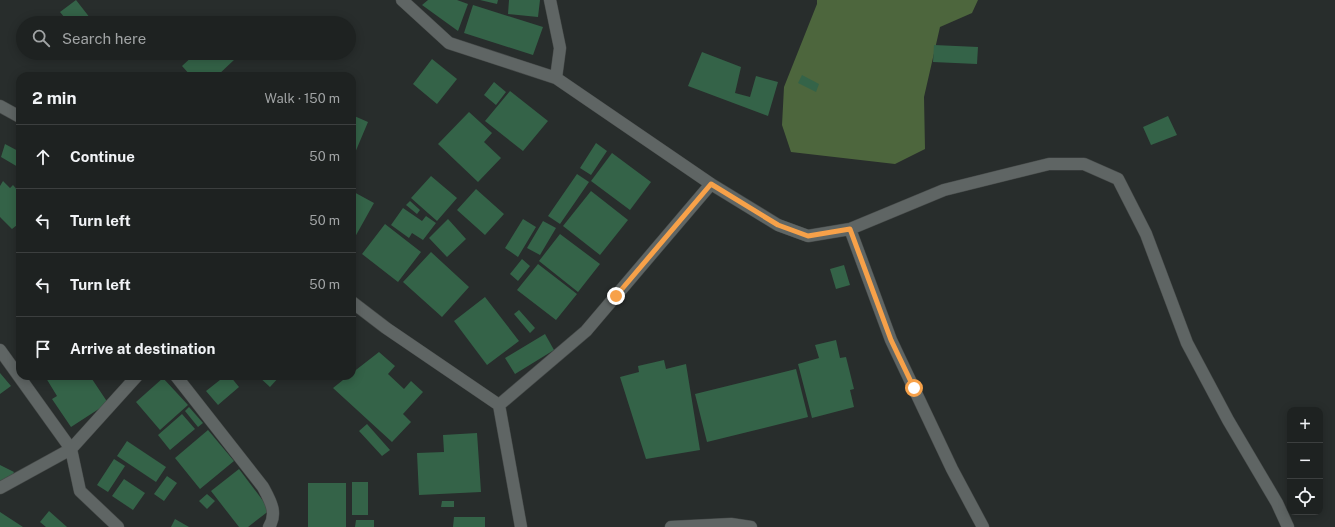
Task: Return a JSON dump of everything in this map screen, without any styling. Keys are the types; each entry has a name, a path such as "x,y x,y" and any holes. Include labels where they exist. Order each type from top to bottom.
{"street":[{"path":"402,0 449,42 556,78 711,184 778,225 808,236 850,229 944,190 1049,164 1084,164 1118,179 1146,234 1187,343 1228,420 1277,503 1288,527"},
{"path":"550,0 560,48 556,78"},
{"path":"0,106 16,115"},
{"path":"499,405 586,331 711,184"},
{"path":"850,229 891,340 952,469 983,527"},
{"path":"356,305 386,328 499,405 521,527"},
{"path":"0,350 16,372"},
{"path":"22,380 72,449 80,491 118,527"},
{"path":"0,488 72,449 132,380"},
{"path":"179,380 262,487 273,507 272,523 269,527"},
{"path":"671,527 731,524 751,527"}],"green space":[{"path":"817,0 978,0 972,13 940,27 924,97 925,149 895,164 791,152 782,125 784,87 817,4"}],"building":[{"path":"76,0 89,16 63,16 60,12"},
{"path":"428,0 457,0 468,4 458,31 422,5"},
{"path":"480,0 498,0 497,4"},
{"path":"509,0 540,0 538,17 508,14"},
{"path":"473,5 543,27 533,55 464,33"},
{"path":"934,45 978,47 977,64 933,62"},
{"path":"702,52 741,67 735,93 750,97 756,76 778,82 768,116 688,86"},
{"path":"432,59 457,79 437,104 413,84"},
{"path":"188,60 234,60 221,72 187,72 182,66"},
{"path":"802,75 819,84 816,92 798,83"},
{"path":"494,82 506,92 496,105 484,95"},
{"path":"510,91 548,121 523,151 485,121"},
{"path":"469,112 492,133 484,142 501,158 478,182 438,144"},
{"path":"1168,116 1177,135 1151,145 1143,127"},
{"path":"356,117 368,122 356,150"},
{"path":"596,143 607,151 591,175 580,168"},
{"path":"5,144 16,150 16,166 1,157"},
{"path":"612,153 651,182 630,210 591,181"},
{"path":"577,174 589,182 560,224 548,216"},
{"path":"431,176 457,198 437,221 411,198"},
{"path":"3,181 10,188 13,185 16,188 16,226 12,229 0,217 0,186"},
{"path":"476,189 504,214 485,235 457,210"},
{"path":"591,191 628,220 600,255 563,226"},
{"path":"356,193 374,203 356,235"},
{"path":"410,201 420,210 417,214 406,205"},
{"path":"403,208 422,221 426,216 436,223 423,240 412,233 409,238 391,225"},
{"path":"448,219 466,239 447,257 429,238"},
{"path":"523,219 536,227 518,257 505,248"},
{"path":"543,221 556,228 540,255 527,248"},
{"path":"385,224 421,252 398,282 362,254"},
{"path":"560,234 600,264 578,292 539,261"},
{"path":"431,252 469,287 442,317 403,282"},
{"path":"522,259 530,266 518,281 510,274"},
{"path":"538,264 577,294 556,320 517,290"},
{"path":"844,265 850,285 836,289 830,269"},
{"path":"485,297 519,341 487,365 454,321"},
{"path":"519,310 535,328 530,333 514,314"},
{"path":"545,334 554,350 515,374 505,358"},
{"path":"836,340 840,358 846,357 854,389 850,390 854,407 812,418 798,364 819,358 815,345"},
{"path":"379,352 395,366 388,374 404,389 411,381 423,392 403,414 411,422 392,442 333,388 343,380 356,380 356,370"},
{"path":"664,360 666,369 686,364 700,450 646,459 620,377 639,372 638,366"},
{"path":"796,369 808,417 707,442 695,394"},
{"path":"0,373 11,386 0,394"},
{"path":"47,380 93,380 108,403 71,427 52,399 57,396"},
{"path":"161,380 165,380 188,405 160,430 136,402"},
{"path":"220,380 233,380 239,387 218,405 206,391"},
{"path":"262,380 276,380 270,387"},
{"path":"189,407 203,423 198,427 185,411"},
{"path":"182,414 195,429 170,450 158,435"},
{"path":"367,424 390,450 382,456 359,431"},
{"path":"208,430 234,461 200,489 175,458"},
{"path":"477,433 481,492 419,495 417,453 444,452 443,435"},
{"path":"127,441 166,467 156,482 117,456"},
{"path":"114,459 125,466 108,492 97,485"},
{"path":"0,465 14,472 7,486 0,482"},
{"path":"239,469 270,510 248,527 239,527 211,491"},
{"path":"167,476 177,483 164,501 154,494"},
{"path":"124,479 145,493 133,510 112,496"},
{"path":"352,482 368,482 368,515 352,515"},
{"path":"308,483 346,483 346,527 308,527"},
{"path":"207,494 215,501 207,509 199,501"},
{"path":"442,501 454,501 454,507 441,507"},
{"path":"49,511 67,527 46,527 40,522"},
{"path":"0,512 23,527 0,527"},
{"path":"454,517 485,517 485,527 453,527"},
{"path":"175,519 189,527 171,527"},
{"path":"356,520 374,520 374,527 355,527"}],"route":[{"path":"616,296 711,184 778,225 808,236 850,229 891,340 914,388"}]}
